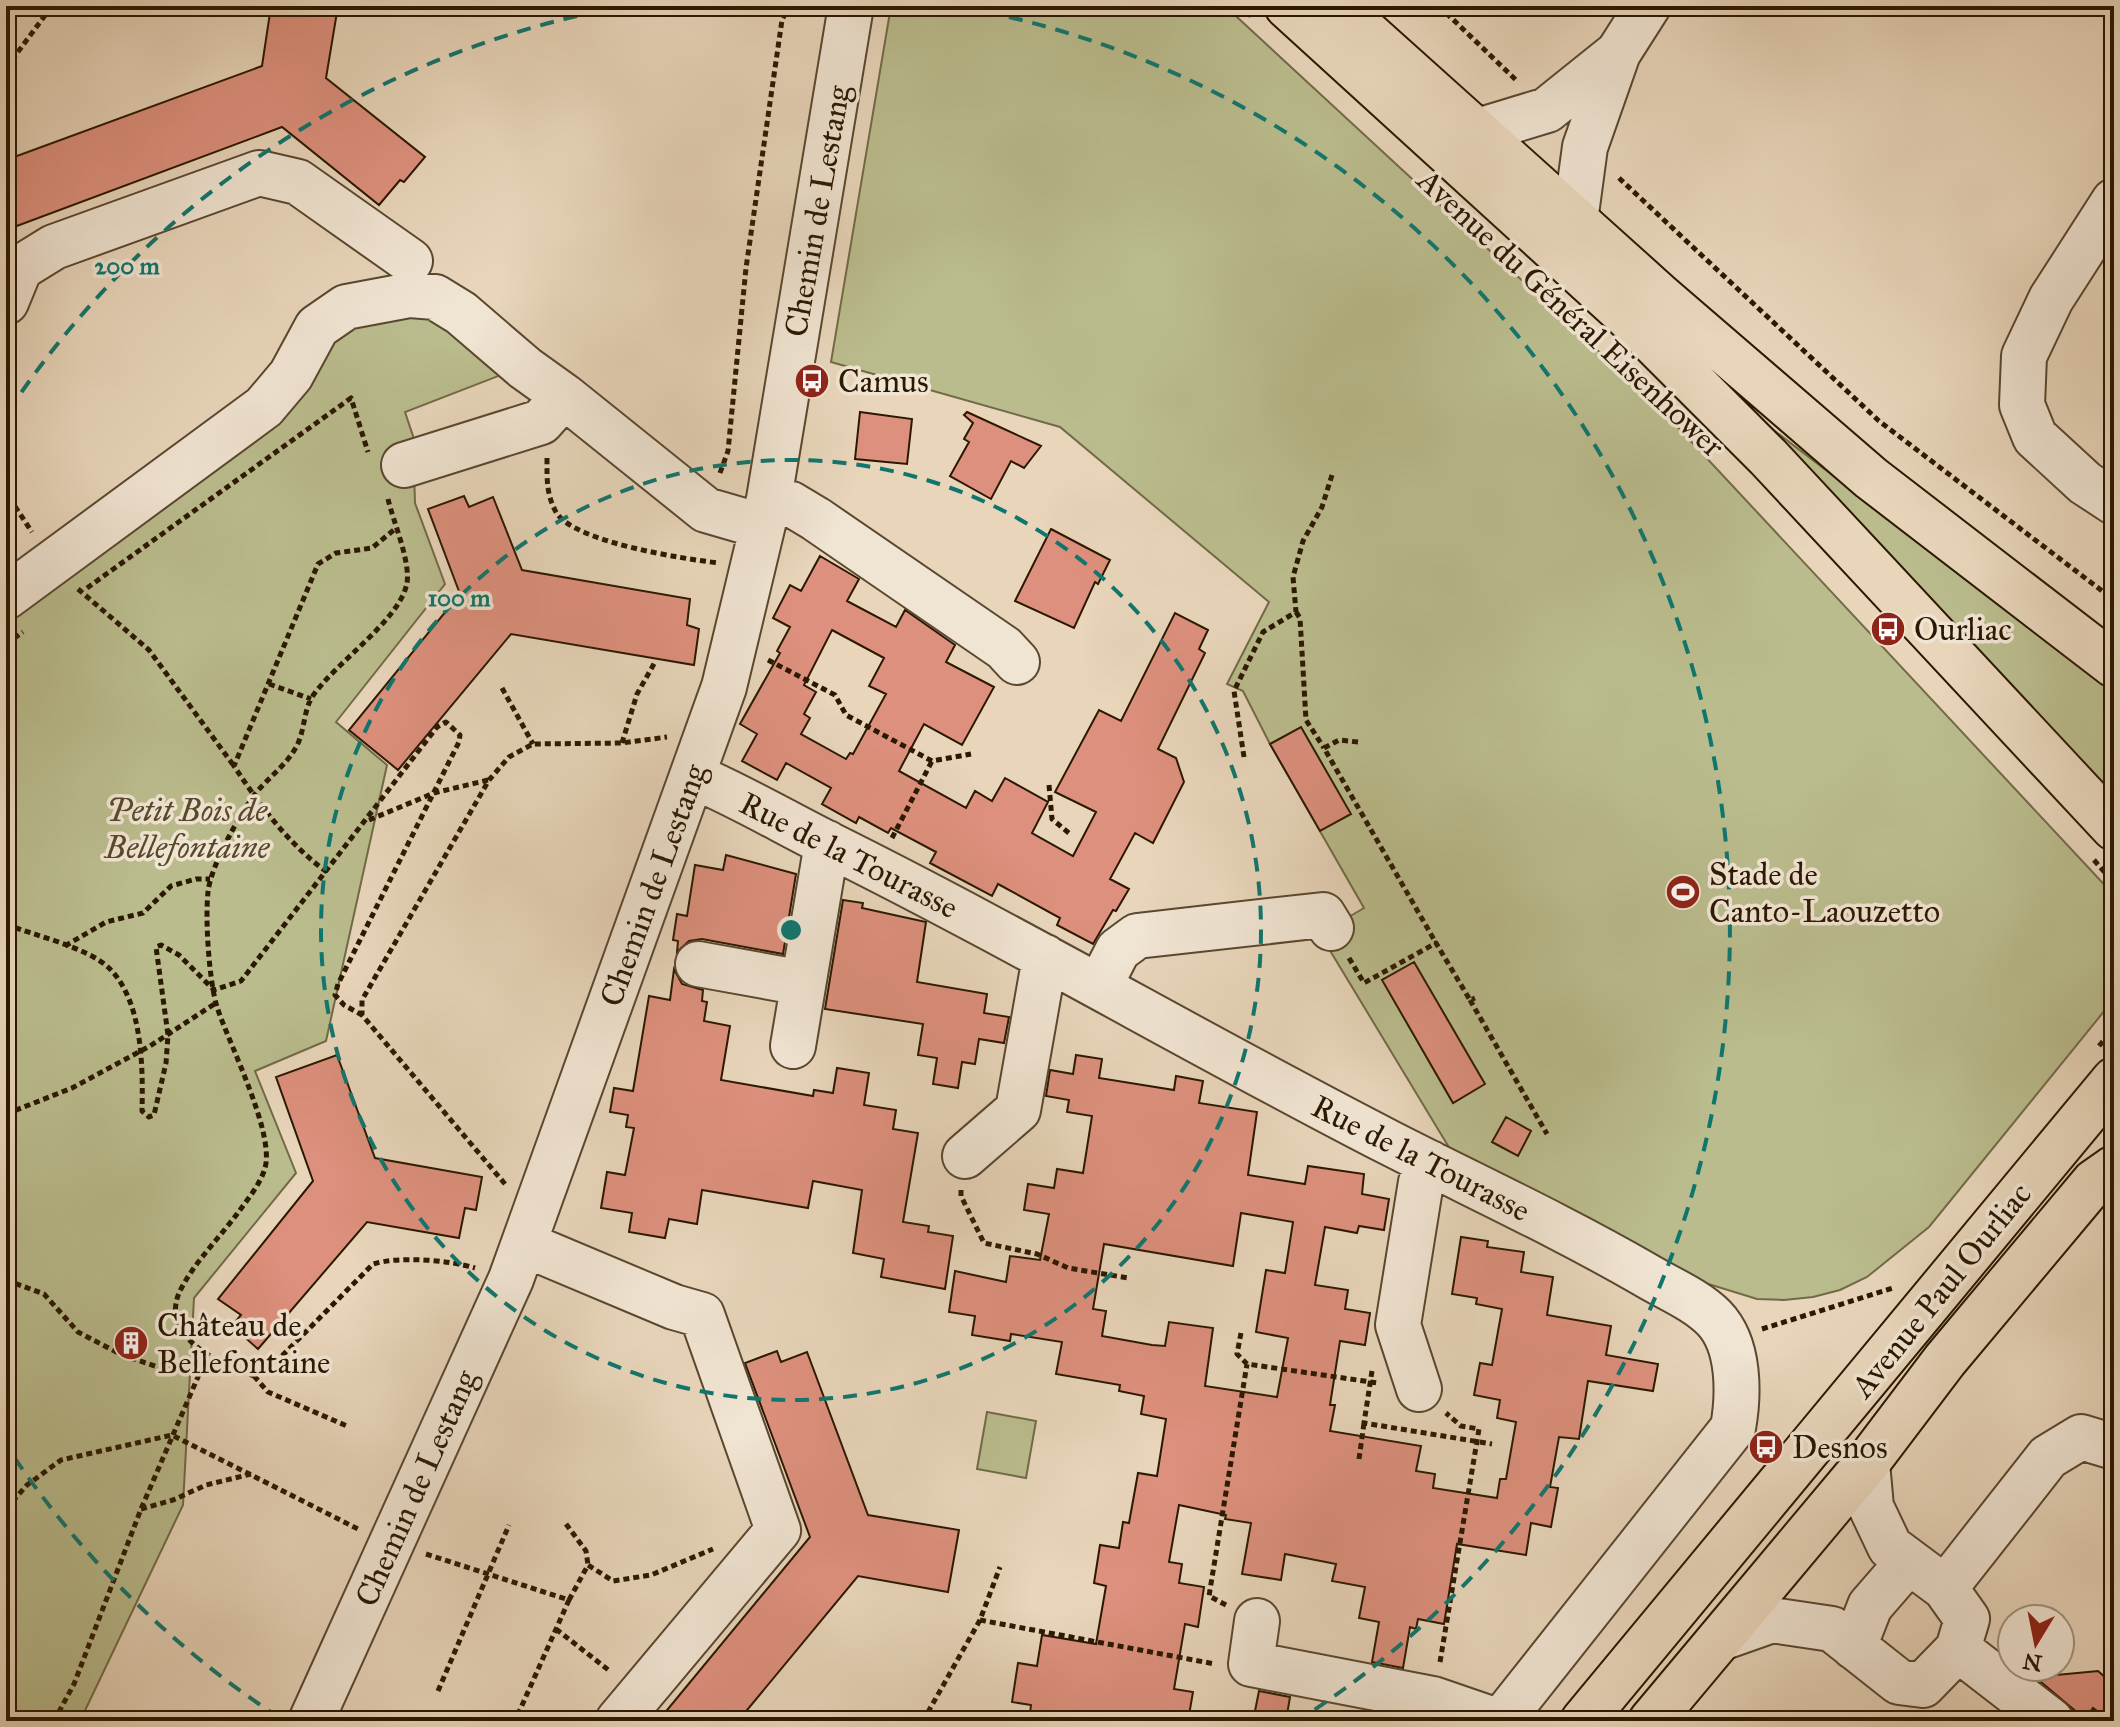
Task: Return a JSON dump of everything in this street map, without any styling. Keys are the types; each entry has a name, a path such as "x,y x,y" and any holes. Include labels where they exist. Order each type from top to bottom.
{"main road":[{"path":"1337,6 1575,221 1871,478 2114,665"},
{"name":"Avenue du Général Eisenhower","path":"1269,11 1625,314 1768,457 2103,843"},
{"name":"Avenue Paul Ourliac","path":"1583,1721 2104,1066"},
{"name":"Avenue Paul Ourliac","path":"1651,1721 1867,1463 1945,1360 2084,1193 2114,1168"}],"street":[{"name":"Chemin de Lestang","path":"311,1721 517,1262 724,687 737,643 765,513 851,6"},
{"path":"1575,221 1585,147 1618,53 1648,6"},
{"path":"1478,131 1547,110 1618,53"},
{"path":"6,302 20,268 54,247 259,173 298,182 410,261"},
{"path":"2114,201 2051,299 2024,356 2022,405 2035,437 2085,483 2114,502"},
{"path":"19,612 67,585 264,407 291,375 317,327 346,307 410,295 435,297 461,313 525,368 552,409 706,510 765,513 791,504 1004,648 1017,662"},
{"path":"386,458 552,409"},
{"name":"Rue de la Tourasse","path":"693,776 1045,957 1227,1059 1613,1256 1700,1306 1717,1321 1727,1340 1735,1370 1737,1404 1733,1428 1499,1721"},
{"path":"793,1046 827,843"},
{"path":"1099,987 1118,950 1137,936 1323,915 1331,928"},
{"path":"965,1156 1018,1110 1045,957"},
{"path":"698,964 803,983"},
{"path":"1419,1389 1398,1325 1421,1182 1430,1163"},
{"path":"517,1262 702,1315 778,1530 629,1708"},
{"path":"1945,1588 2048,1457 2081,1437 2114,1447"},
{"path":"1721,1638 1772,1620 1832,1629 1899,1682 1923,1685 1958,1649 1967,1619 1945,1588 1890,1547 1871,1507 1867,1463"},
{"path":"1854,1647 1870,1606 1909,1561"},
{"path":"1257,1621 1251,1664 1433,1699 1499,1721"},
{"path":"1958,1649 2051,1721"}],"path":[{"path":"6,68 52,6"},
{"path":"718,478 728,451 746,268 782,20 789,6"},
{"path":"1240,6 1269,11"},
{"path":"1439,6 1523,86"},
{"path":"1611,170 1879,421 2114,600"},
{"path":"67,585 351,398 386,458 390,478 386,490 407,562 407,586 396,607 311,699 302,735 294,751 254,796 210,879 209,927 216,1003 265,1136 266,1167 254,1191 180,1289 175,1316 181,1332 207,1356 254,1376 268,1392 347,1426"},
{"path":"552,409 547,450 547,491 557,516 589,535 676,558 752,569"},
{"path":"6,429 9,438 8,496 67,585 149,650 254,796 308,858 327,872"},
{"path":"1332,475 1322,507 1303,541 1293,577 1296,612 1300,618 1306,720 1472,999 1547,1134"},
{"path":"234,766 318,564 336,553 372,548 395,529"},
{"path":"6,644 19,612"},
{"path":"1244,757 1234,691 1263,632 1296,612"},
{"path":"737,643 835,695 846,715 932,761 971,754"},
{"path":"622,743 637,694 655,662"},
{"path":"269,684 311,699"},
{"path":"502,688 533,744"},
{"path":"214,990 241,981 437,727 446,722 460,735 335,995 344,1005 362,1015 506,1185"},
{"path":"362,1015 362,1000 489,780 509,757 533,744 622,743 671,737"},
{"path":"1324,748 1339,740 1358,742"},
{"path":"877,868 932,761"},
{"path":"365,821 434,793 489,780"},
{"path":"1049,785 1052,819 1070,834"},
{"path":"2103,843 2114,883"},
{"path":"65,946 106,922 143,913 171,886 196,879 210,879"},
{"path":"6,924 85,954 109,968 126,995 139,1032 142,1111 149,1117 154,1115 158,1104 168,1035 156,947 161,945 179,955 214,990"},
{"path":"1331,928 1364,983 1436,943"},
{"path":"6,1114 72,1088 168,1035 216,1003"},
{"path":"2104,1066 2114,1028"},
{"path":"965,1156 961,1196 984,1243 1037,1254 1068,1268 1128,1278"},
{"path":"254,1376 269,1369 373,1264 387,1260 462,1264 517,1262"},
{"path":"6,1280 44,1294 78,1332 122,1355 164,1369 207,1356"},
{"path":"1727,1340 1895,1287"},
{"path":"1241,1333 1237,1354 1247,1364 1419,1389 1461,1426 1479,1429 1433,1699"},
{"path":"54,1721 74,1684 141,1509 207,1356"},
{"path":"1247,1364 1209,1596 1257,1621"},
{"path":"1359,1459 1364,1423"},
{"path":"6,1509 27,1485 61,1460 172,1435 356,1528 486,1575 569,1600"},
{"path":"141,1509 173,1500 206,1485 252,1474"},
{"path":"515,1721 588,1565 586,1551 566,1524"},
{"path":"438,1691 509,1525"},
{"path":"588,1565 613,1581 651,1575 727,1543 778,1530"},
{"path":"923,1721 980,1620 1000,1567"},
{"path":"980,1620 1206,1664 1251,1664"},
{"path":"556,1629 629,1708"},
{"path":"2101,1721 2104,1716 2114,1716"}],"green space":[{"path":"891,6 1225,6 1660,408 2113,894 2114,999 1929,1227 1867,1277 1840,1290 1813,1297 1757,1299 1702,1282 1453,1154 1320,934 1364,908 1243,691 1227,684 1269,602 1060,427 831,362"},
{"name":"Petit Bois de Bellefontaine","path":"435,303 514,370 405,412 413,436 415,503 445,584 336,722 387,765 326,1041 255,1071 296,1173 194,1298 183,1505 80,1721 6,1721 6,604 325,335"},
{"path":"1771,428 2114,691 2114,797 1768,430"},
{"path":"987,1412 1036,1421 1026,1478 977,1469"}],"building":[{"path":"271,6 338,6 326,78 425,157 379,205 282,127 6,230 6,160 262,66"},
{"path":"860,412 912,419 907,464 855,459"},
{"path":"967,412 1041,446 1024,468 1011,461 991,499 950,476 969,442 964,439 973,423 964,415"},
{"path":"464,496 469,507 493,497 522,570 690,599 687,625 699,629 694,665 511,634 398,770 349,730 460,594 428,509"},
{"path":"1051,529 1110,560 1098,584 1095,582 1074,628 1015,601"},
{"path":"820,556 859,579 847,601 896,627 905,610 955,645 946,662 994,687 962,745 924,724 899,771 966,808 975,791 992,801 1005,778 1048,802 1032,833 1073,856 1096,812 1055,792 1099,710 1121,721 1175,613 1208,630 1199,649 1205,653 1158,749 1176,758 1184,782 1153,843 1135,833 1110,879 1129,889 1093,944 1057,925 1060,918 998,884 992,896 930,863 936,852 891,828 888,833 859,817 856,823 822,804 831,788 786,763 777,780 742,761 757,734 740,724 780,653 777,651 790,627 773,618 790,585 801,591","holes":["832,630 884,658 869,686 886,694 853,754 850,753 846,759 801,734 810,718 804,714 816,692 804,685"]},
{"path":"1301,727 1351,814 1320,831 1270,744"},
{"path":"726,855 796,874 783,954 702,939 689,941 677,952 678,941 673,940 677,914 687,916 695,865 723,870"},
{"path":"843,900 863,903 862,908 926,922 917,982 987,994 984,1013 1009,1017 1004,1043 979,1039 975,1064 962,1062 958,1088 933,1084 937,1058 918,1055 923,1024 825,1009"},
{"path":"1414,962 1485,1084 1453,1103 1382,980"},
{"path":"674,969 682,984 703,990 702,1001 707,1002 704,1021 730,1026 721,1080 813,1096 814,1090 833,1093 837,1068 869,1073 864,1105 896,1110 893,1129 918,1133 903,1222 929,1226 928,1232 953,1236 945,1289 881,1277 884,1259 853,1253 862,1190 813,1181 808,1208 702,1190 697,1224 669,1219 665,1238 629,1232 632,1213 601,1208 607,1172 625,1175 634,1128 626,1127 628,1115 610,1112 614,1088 633,1091 649,996 670,1000"},
{"path":"337,1055 375,1158 482,1177 476,1210 465,1208 459,1238 367,1222 258,1349 232,1326 241,1315 218,1299 313,1181 276,1077"},
{"path":"1076,1055 1102,1059 1099,1078 1174,1090 1176,1076 1203,1081 1199,1103 1257,1112 1248,1175 1305,1184 1308,1166 1364,1174 1362,1194 1389,1199 1384,1230 1359,1226 1357,1233 1325,1227 1315,1285 1348,1290 1345,1309 1370,1313 1365,1345 1340,1341 1330,1405 1335,1405 1330,1431 1421,1446 1416,1471 1435,1474 1433,1488 1497,1498 1500,1479 1506,1479 1516,1422 1497,1418 1500,1400 1474,1395 1480,1363 1492,1365 1502,1309 1476,1304 1477,1298 1452,1294 1461,1237 1488,1241 1487,1247 1524,1252 1521,1272 1553,1277 1547,1315 1611,1326 1606,1355 1658,1364 1653,1391 1588,1381 1579,1439 1559,1437 1550,1487 1558,1488 1551,1527 1531,1523 1526,1555 1457,1544 1444,1624 1418,1619 1416,1629 1410,1627 1403,1668 1372,1662 1379,1622 1359,1618 1365,1587 1332,1581 1336,1564 1285,1554 1281,1580 1242,1574 1251,1523 1225,1519 1226,1515 1179,1505 1169,1562 1182,1564 1179,1583 1204,1587 1198,1627 1185,1624 1174,1689 1193,1692 1188,1721 1029,1721 1031,1705 1012,1702 1018,1663 1037,1666 1042,1635 1096,1644 1106,1586 1094,1583 1100,1545 1119,1548 1123,1522 1129,1523 1138,1473 1157,1476 1166,1419 1141,1414 1144,1396 1119,1391 1120,1385 1056,1374 1062,1342 1011,1334 1010,1341 972,1335 975,1316 949,1312 955,1271 1006,1282 1010,1256 1040,1260 1049,1214 1024,1210 1028,1184 1054,1188 1057,1169 1083,1173 1092,1116 1067,1112 1069,1100 1046,1096 1050,1070 1073,1074","holes":["1241,1213 1293,1222 1285,1273 1266,1270 1256,1332 1288,1338 1277,1397 1205,1386 1213,1328 1169,1322 1165,1346 1102,1336 1106,1311 1093,1309 1104,1244 1233,1266"]},
{"path":"1506,1117 1531,1131 1518,1156 1492,1142"},
{"path":"777,1351 781,1362 807,1352 868,1515 959,1530 948,1592 858,1576 738,1721 658,1721 810,1537 745,1363"},
{"path":"2098,1671 2114,1685 2114,1721 2093,1708 2085,1719 2042,1683 2076,1683 2076,1673"},
{"path":"1259,1691 1290,1697 1286,1721 1253,1721"}],"place":[{"name":"Camus","path":"812,381"},
{"name":"Ourliac","path":"1888,629"},
{"name":"Stade de Canto-Laouzetto","path":"1683,892"},
{"name":"Château de Bellefontaine","path":"131,1343"},
{"name":"Desnos","path":"1766,1447"}]}
